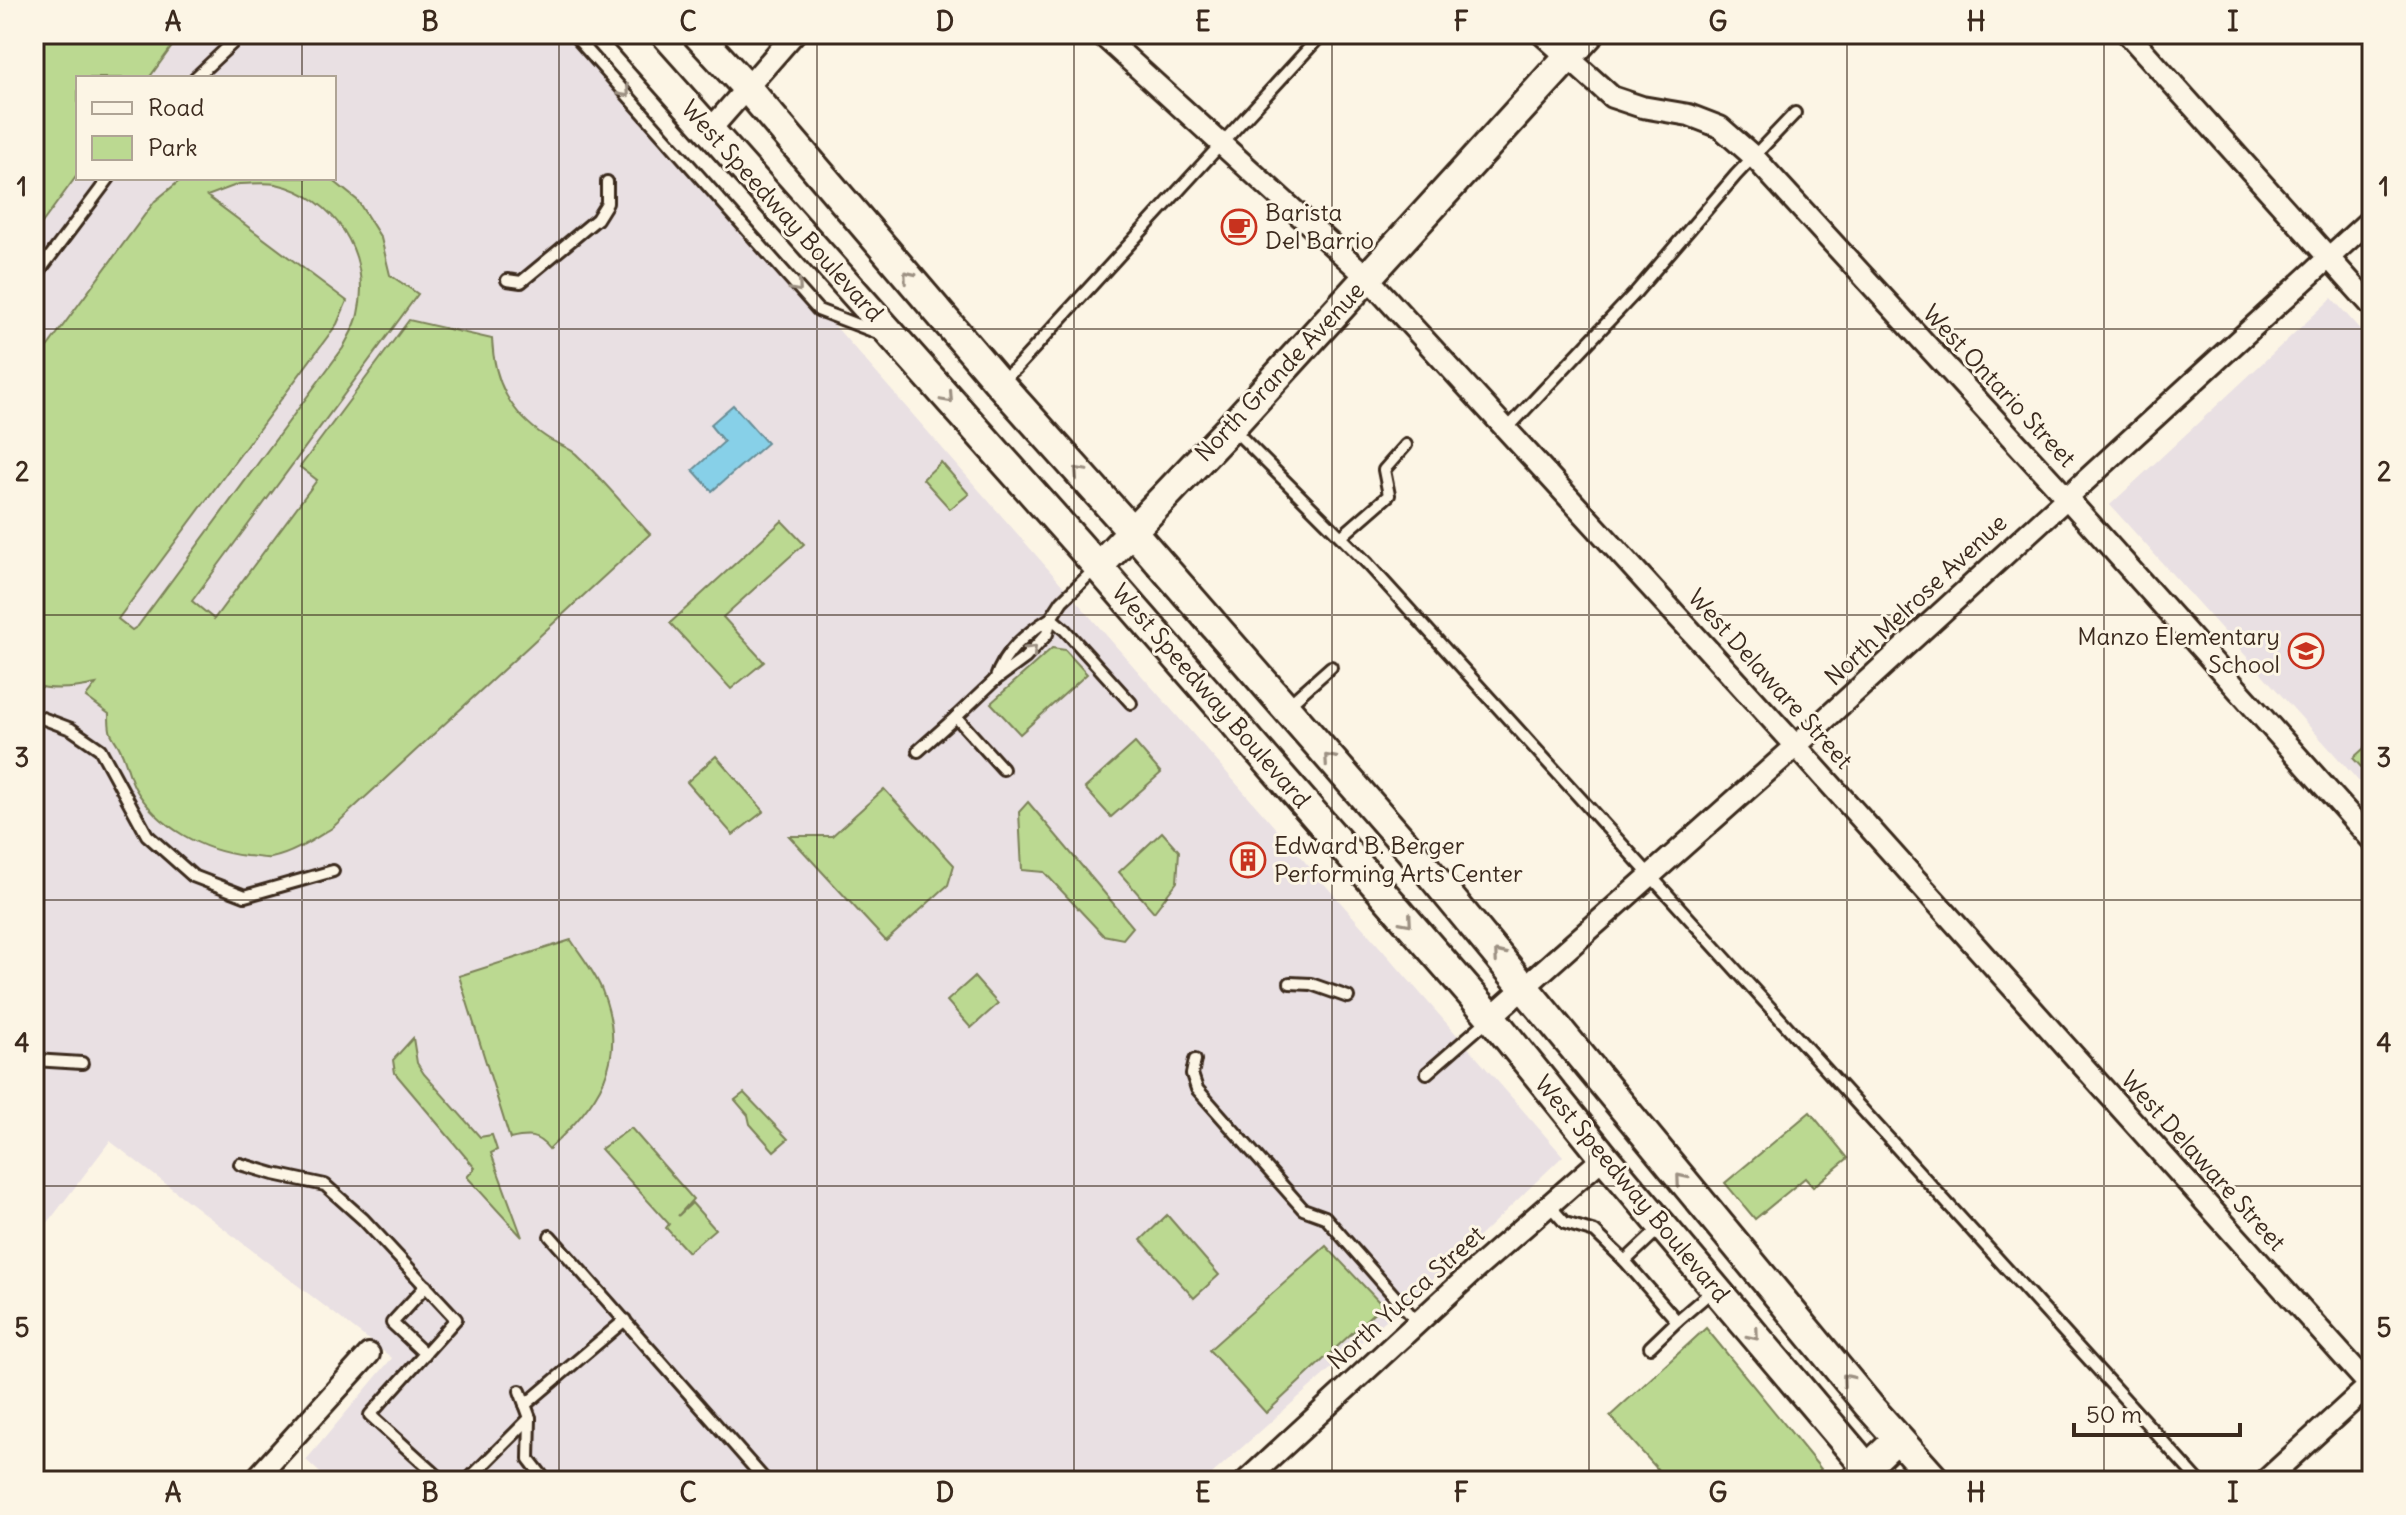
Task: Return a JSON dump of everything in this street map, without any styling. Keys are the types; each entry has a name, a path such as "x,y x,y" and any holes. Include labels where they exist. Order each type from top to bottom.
{"main road":[{"name":"West Speedway Boulevard","path":"624,34 1098,567 1491,1017 1866,1477"},
{"name":"West Speedway Boulevard","path":"697,34 1424,866 1897,1439 1936,1481"},
{"name":"North Grande Avenue","path":"1098,567 1231,427 1589,34"}],"street":[{"path":"710,130 794,34"},
{"name":"West Delaware Street","path":"1101,34 1367,277 1796,746 2371,1385"},
{"name":"West Ontario Street","path":"1542,34 1612,97 1642,107 1689,115 1720,127 1753,156 2066,497 2372,840"},
{"path":"2128,34 2372,306"},
{"name":"North Melrose Avenue","path":"1491,1017 1796,746 2372,218"},
{"name":"North Yucca Street","path":"1246,1481 1417,1322 1604,1157"},
{"path":"254,1481 369,1354"},
{"path":"2265,1481 2371,1385"},
{"path":"1866,1477 1897,1439"}],"lane":[{"path":"197,76 242,34"},
{"path":"573,34 818,310 896,340"},
{"path":"999,383 1322,34"},
{"path":"1506,430 1636,292 1753,156 1795,113"},
{"path":"34,278 108,180"},
{"path":"507,280 521,282 597,219 607,203 607,182"},
{"path":"1231,427 1342,536 2199,1481"},
{"path":"1342,536 1389,495 1384,470 1406,445"},
{"path":"918,751 995,680 1003,658 1031,630 1051,618 1062,601 1098,567"},
{"path":"1051,618 1131,703"},
{"path":"1285,708 1331,667"},
{"path":"34,715 71,729 100,749 147,835 193,876 245,896 333,871"},
{"path":"956,717 1003,769"},
{"path":"1290,983 1311,984 1348,997"},
{"path":"1427,1073 1491,1017"},
{"path":"34,1060 82,1063"},
{"path":"1195,1060 1192,1074 1197,1089 1303,1209 1325,1217 1417,1322"},
{"path":"240,1164 325,1185 363,1219 456,1319 370,1415 443,1481"},
{"path":"1549,1205 1565,1223 1595,1232 1625,1261 1677,1321"},
{"path":"1625,1261 1662,1226"},
{"path":"550,1236 766,1481"},
{"path":"425,1354 392,1323 426,1286"},
{"path":"1650,1347 1715,1289"},
{"path":"525,1405 625,1320"},
{"path":"520,1391 530,1418 529,1459 546,1481"},
{"path":"467,1481 530,1418"}],"shaded area":[{"path":"181,34 579,34 1563,1156 1463,1252 1204,1481 329,1481 306,1460 392,1358 110,1141 34,1241 34,234 76,177 76,180 336,180 336,76 150,76"},
{"name":"Manzo Elementary School","path":"2332,298 2372,343 2372,796 2110,505"}],"green space":[{"path":"34,34 181,34 150,76 76,76 76,177 34,234"},
{"path":"181,180 332,180 357,200 381,238 390,275 418,294 192,601 214,619 317,480 300,467 409,320 492,339 500,383 514,407 533,428 575,453 650,534 332,828 295,850 271,858 213,849 183,835 145,802 133,784 111,733 109,714 86,697 96,684 65,688 34,685 34,365 155,201","holes":["262,183 297,191 316,202 332,215 344,232 354,250 359,271 361,292 357,318 343,348 138,626 132,630 118,619 337,324 347,301 207,196 239,184"]},
{"path":"941,462 969,494 950,509 923,479"},
{"path":"782,521 804,544 723,617 764,662 731,689 670,623"},
{"path":"1052,648 1065,650 1087,674 1020,734 991,703"},
{"path":"2372,741 2372,779 2353,758"},
{"path":"1135,743 1161,773 1111,817 1085,788"},
{"path":"716,756 764,811 733,835 687,782"},
{"path":"884,789 954,865 948,885 886,941 789,836 832,836"},
{"path":"1028,802 1133,927 1123,939 1103,935 1044,872 1022,870 1019,812"},
{"path":"1162,832 1179,851 1177,882 1154,912 1119,872"},
{"path":"571,940 600,986 610,1018 610,1061 594,1098 549,1149 532,1137 510,1139 459,976"},
{"path":"974,977 998,1004 971,1028 947,1001"},
{"path":"413,1038 417,1063 424,1074 480,1137 492,1135 497,1150 491,1153 522,1237 467,1177 475,1168 395,1073 393,1060"},
{"path":"744,1093 788,1139 774,1151 750,1124 748,1115 735,1100"},
{"path":"1810,1112 1848,1158 1813,1187 1805,1178 1755,1219 1725,1183"},
{"path":"631,1128 693,1199 678,1216 692,1203 715,1229 688,1252 666,1228 669,1224 601,1149"},
{"path":"1167,1215 1219,1275 1194,1298 1141,1240"},
{"path":"1326,1246 1382,1305 1266,1413 1209,1350"},
{"path":"1706,1328 1821,1469 1809,1481 1668,1481 1610,1416"}],"water":[{"path":"733,405 767,443 712,491 693,470 724,442 710,425"}],"place":[{"name":"Barista Del Barrio","path":"1239,227"},
{"name":"Manzo Elementary School","path":"2306,651"},
{"name":"Edward B. Berger Performing Arts Center","path":"1248,860"}]}
